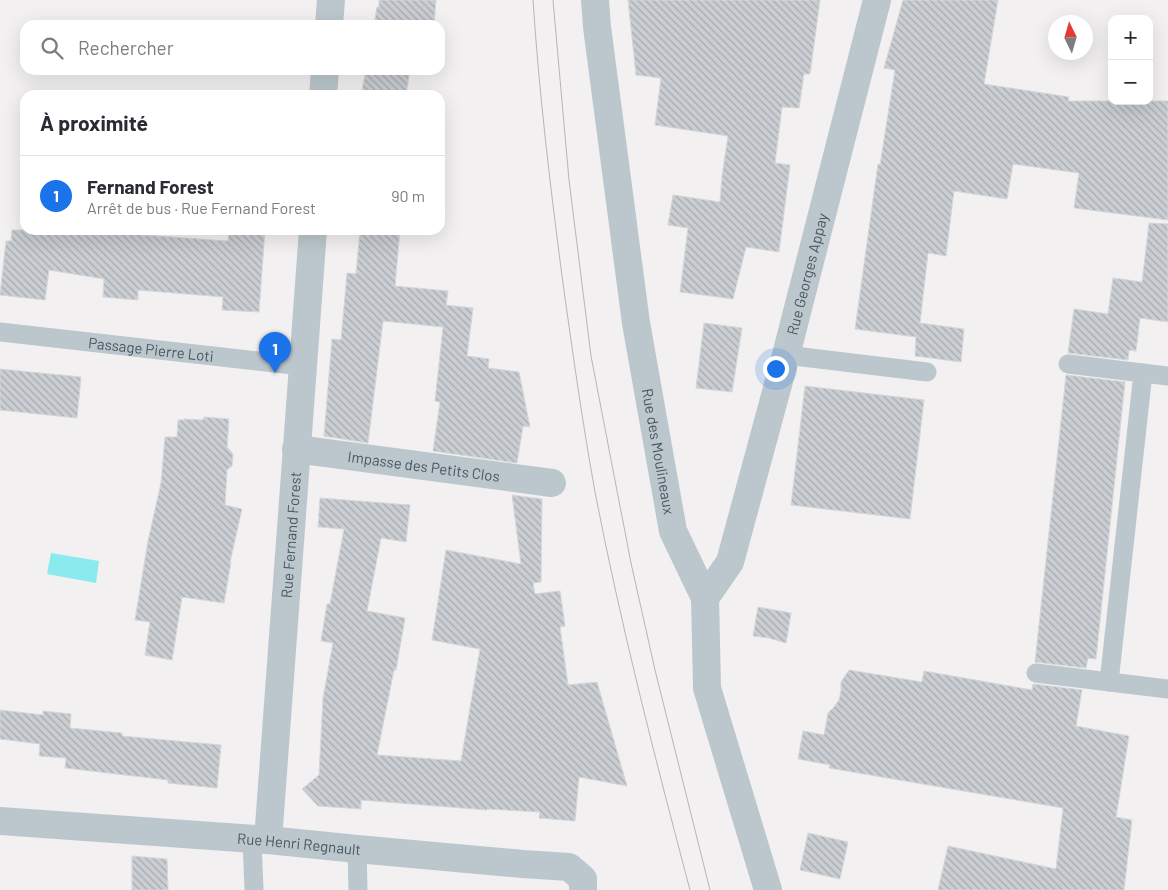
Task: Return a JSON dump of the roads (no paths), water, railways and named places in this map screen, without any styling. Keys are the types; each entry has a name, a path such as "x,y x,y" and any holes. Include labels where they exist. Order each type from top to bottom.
{"street":[{"path":"329,20 331,0"},
{"name":"Rue des Moulineaux","path":"595,0 636,323 673,530 705,598 707,688 768,890"},
{"name":"Rue Georges Appay","path":"705,598 730,562 786,355 877,0"},
{"path":"323,90 325,75"},
{"name":"Rue Fernand Forest","path":"260,840 296,448 313,235"},
{"name":"Impasse des Petits Clos","path":"296,448 552,483"},
{"name":"Rue Henri Regnault","path":"0,821 260,840 569,867 583,879 583,890"}],"lane":[{"name":"Passage Pierre Loti","path":"0,332 302,366"},
{"path":"786,355 927,372"},
{"path":"1068,364 1168,376"},
{"path":"1109,682 1143,373"},
{"path":"1036,673 1168,689"},
{"path":"254,890 260,840"},
{"path":"357,849 358,890"}],"water":[{"path":"51,553 99,561 96,583 47,574"}],"tram line":[{"path":"533,0 549,172 577,384 595,492 639,692 690,890"},
{"path":"553,0 569,180 591,356 631,563 655,670 710,890"}],"place":[{"name":"Fernand Forest","path":"275,373"}]}
